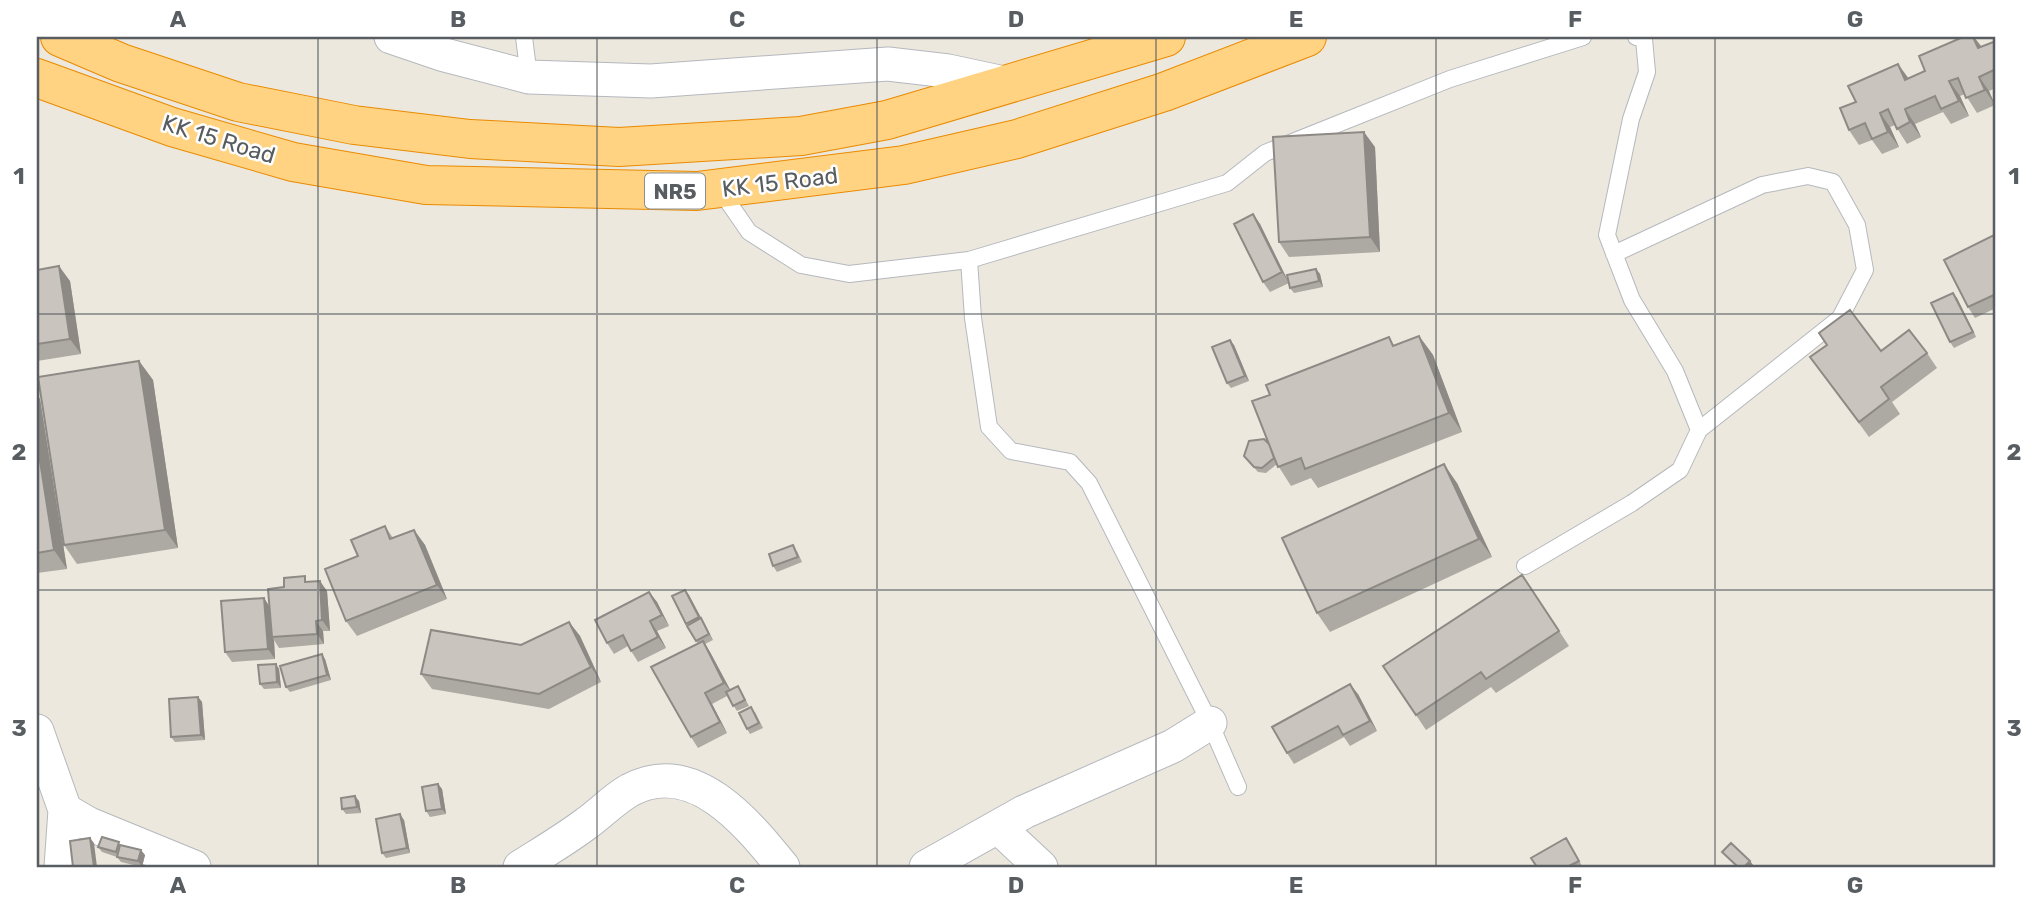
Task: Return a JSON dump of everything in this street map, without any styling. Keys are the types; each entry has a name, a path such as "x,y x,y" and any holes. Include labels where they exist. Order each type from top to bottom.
{"highway":[{"name":"KK 15 Road","path":"60,37 121,63 238,102 341,122 470,139 619,148 801,136 887,120 1004,83 1167,37"},
{"name":"KK 15 Road","path":"37,78 172,127 293,162 426,185 610,191 720,190 904,165 1017,139 1164,92 1307,37"}],"street":[{"path":"391,37 441,54 529,77 651,81 888,64 948,71 1004,83"},
{"path":"926,867 998,827 1173,746 1210,723"},
{"path":"37,731 65,810 61,867"},
{"path":"520,867 587,824 629,791 666,781 690,786 732,808 783,867"},
{"path":"65,810 89,824 194,867"},
{"path":"998,827 1041,867"}],"lane":[{"path":"524,37 529,77"},
{"path":"720,190 749,232 801,265 849,274 969,260 1227,183 1265,153 1450,79 1583,37"},
{"path":"1636,37 1644,38 1647,72 1631,119 1607,234 1632,299 1675,372 1699,430"},
{"path":"1525,566 1632,503 1680,470 1699,430 1840,318 1865,270 1857,225 1833,182 1808,176 1762,185 1614,254"},
{"path":"969,260 973,318 989,427 1011,451 1070,462 1088,482 1210,723 1238,787"}],"building":[{"path":"1963,37 1973,37 1978,48 1996,41 1996,69 1979,77 1985,90 1966,98 1958,78 1949,81 1959,101 1941,109 1935,96 1905,109 1910,122 1897,129 1888,109 1880,113 1888,132 1872,139 1865,123 1849,130 1840,108 1856,102 1848,86 1898,64 1905,80 1925,71 1919,56"},
{"path":"1364,132 1370,237 1279,242 1273,137"},
{"path":"1253,214 1282,272 1263,282 1234,224"},
{"path":"1996,234 1996,294 1968,307 1944,260"},
{"path":"59,266 70,339 37,344 37,270"},
{"path":"1316,269 1319,281 1290,288 1287,275"},
{"path":"1953,293 1973,332 1950,342 1931,303"},
{"path":"1850,310 1881,351 1909,330 1927,353 1881,387 1889,399 1859,422 1810,357 1827,345 1819,333"},
{"path":"1419,336 1449,413 1305,469 1301,458 1278,467 1252,401 1270,395 1266,385 1389,337 1393,346"},
{"path":"1230,340 1245,376 1227,383 1212,347"},
{"path":"139,361 165,530 64,545 38,377"},
{"path":"1264,439 1274,458 1262,468 1254,467 1244,456 1249,441"},
{"path":"37,442 54,550 37,553"},
{"path":"1444,464 1479,539 1317,613 1282,538"},
{"path":"385,526 390,539 414,530 437,585 346,621 325,569 358,556 351,540"},
{"path":"793,545 798,557 773,566 769,554"},
{"path":"1522,575 1559,631 1486,679 1481,672 1416,715 1383,666"},
{"path":"305,576 305,582 320,581 322,620 316,621 317,634 272,637 268,589 284,587 284,578"},
{"path":"685,590 699,617 686,624 672,596"},
{"path":"649,592 662,615 650,621 658,637 631,651 623,635 607,643 595,620"},
{"path":"264,598 268,649 225,652 221,601"},
{"path":"701,618 709,634 696,641 687,626"},
{"path":"569,622 591,667 539,694 421,674 431,630 521,645"},
{"path":"703,641 724,683 705,693 720,722 691,737 651,667"},
{"path":"322,654 327,675 286,687 280,666"},
{"path":"276,664 277,682 260,684 258,665"},
{"path":"1350,684 1370,721 1343,735 1338,726 1287,753 1272,727"},
{"path":"738,686 745,700 733,706 726,692"},
{"path":"198,697 201,735 171,737 169,699"},
{"path":"751,707 759,723 747,729 739,713"},
{"path":"438,784 442,809 426,811 422,787"},
{"path":"355,796 357,807 342,809 341,798"},
{"path":"400,814 407,848 382,853 376,819"},
{"path":"102,837 119,842 116,852 98,847"},
{"path":"90,838 94,867 73,867 70,841"},
{"path":"1566,838 1579,861 1567,867 1537,867 1531,858"},
{"path":"1731,843 1750,861 1744,867 1738,867 1722,852"},
{"path":"120,845 141,850 138,861 117,857"}]}
